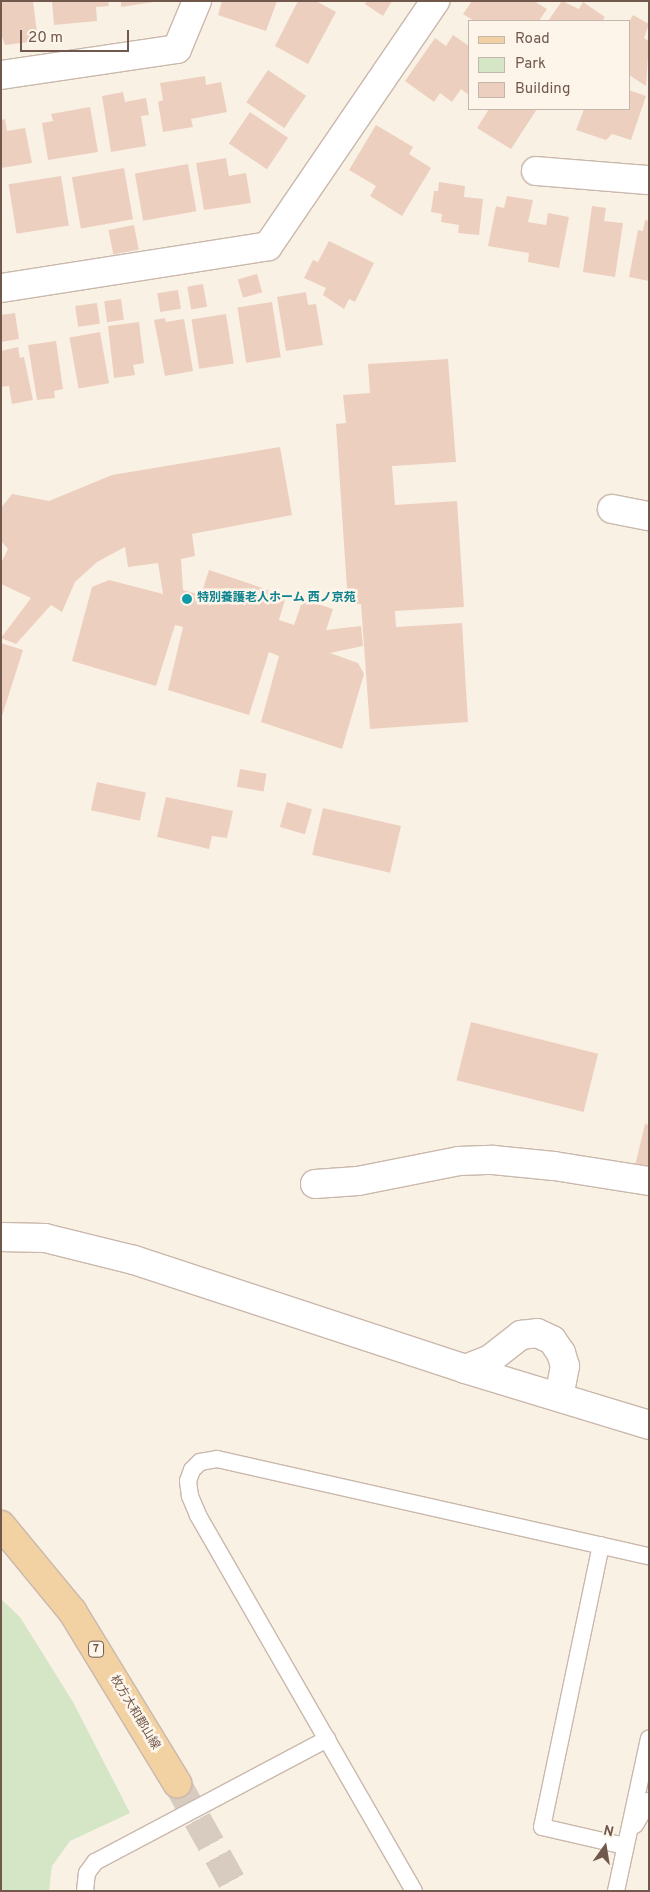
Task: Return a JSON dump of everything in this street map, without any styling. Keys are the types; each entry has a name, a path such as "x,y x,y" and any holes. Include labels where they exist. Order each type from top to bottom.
{"main road":[{"name":"枚方大和郡山線","path":"1,1525 72,1611 177,1783"}],"street":[{"path":"1,75 177,49 197,1"},
{"path":"1,288 268,246 435,1"},
{"path":"536,171 649,180"},
{"path":"612,510 649,516"},
{"path":"315,1184 358,1181 459,1161 493,1160 554,1166 649,1181"},
{"path":"1,1237 45,1238 134,1260 465,1369 559,1396 649,1425"},
{"path":"465,1369 489,1360 521,1335 537,1333 552,1340 561,1353 565,1366 559,1396"}],"lane":[{"path":"414,1891 198,1515 188,1481 200,1462 217,1459 649,1556"},
{"path":"601,1546 542,1827 626,1842"},
{"path":"84,1891 88,1873 95,1862 327,1739"},
{"path":"616,1891 649,1739"},
{"path":"626,1842 649,1802"}],"green space":[{"path":"1,1599 20,1617 73,1702 130,1813 70,1841 52,1866 49,1891 1,1891"}],"building":[{"path":"1,1 33,1 38,41 5,45 1,34"},
{"path":"52,1 108,1 109,6 96,7 97,21 54,25"},
{"path":"121,1 154,1 154,2 121,7"},
{"path":"222,1 277,1 266,31 218,15"},
{"path":"298,1 316,1 336,12 308,64 275,46"},
{"path":"367,1 392,1 383,16 365,4"},
{"path":"472,1 534,1 547,9 540,20 472,20 463,14"},
{"path":"562,1 579,9 583,2 605,17 603,20 549,20"},
{"path":"633,15 649,24 644,38 649,41 646,86 630,76 630,20"},
{"path":"453,35 468,45 468,94 461,89 452,102 440,93 434,102 405,81 435,38 446,46"},
{"path":"268,70 306,96 284,128 246,102"},
{"path":"205,76 206,85 221,82 227,112 191,119 193,127 163,132 158,102 163,100 160,83"},
{"path":"630,90 646,96 631,140 612,134 606,140 576,130 584,110 630,110"},
{"path":"123,92 125,102 146,98 149,115 141,116 146,146 111,152 102,96"},
{"path":"90,107 98,152 48,160 42,123 53,121 51,114"},
{"path":"488,110 536,110 511,149 477,128"},
{"path":"250,112 288,138 267,169 229,144"},
{"path":"5,119 7,131 25,128 32,163 1,168 1,120"},
{"path":"376,125 413,147 409,154 431,168 402,216 370,196 376,186 349,170"},
{"path":"226,158 229,176 246,173 251,203 204,210 196,163"},
{"path":"188,164 196,211 143,221 135,173"},
{"path":"124,168 133,219 81,228 72,177"},
{"path":"61,176 69,225 16,234 9,184"},
{"path":"439,182 465,186 464,197 483,199 479,235 458,233 459,225 441,222 442,214 431,212 434,191 438,191"},
{"path":"507,196 533,200 528,222 546,225 548,213 569,217 559,268 528,262 529,253 488,246 496,206 504,208"},
{"path":"592,206 606,208 604,221 623,223 615,277 583,272"},
{"path":"645,220 649,221 649,281 629,277 638,230 643,231"},
{"path":"134,225 139,250 113,255 108,230"},
{"path":"329,241 374,263 355,302 349,299 344,309 323,295 326,288 304,278 313,260 318,262"},
{"path":"257,274 262,292 243,298 238,280"},
{"path":"203,284 207,307 191,309 187,287"},
{"path":"178,290 181,309 160,312 157,293"},
{"path":"306,292 308,305 316,304 323,345 286,351 277,297"},
{"path":"121,299 124,320 107,322 104,301"},
{"path":"272,302 281,357 246,363 237,307"},
{"path":"97,303 100,324 78,327 75,306"},
{"path":"15,313 19,339 1,342 1,315"},
{"path":"226,314 234,363 199,369 191,319"},
{"path":"165,318 166,322 184,319 193,371 165,376 154,320"},
{"path":"139,322 144,363 133,365 135,375 114,378 108,326"},
{"path":"100,332 109,383 79,389 69,337"},
{"path":"56,341 63,389 54,391 55,398 37,400 28,345"},
{"path":"18,347 20,358 24,357 33,400 12,404 9,386 1,387 1,351"},
{"path":"448,359 456,462 392,466 395,505 457,501 464,607 395,611 396,627 462,623 468,722 370,729 361,604 348,604 336,424 346,423 343,395 370,393 368,364"},
{"name":"特別養護老人ホーム 西ノ京苑","path":"280,447 292,515 192,534 195,556 181,559 183,590 201,595 209,570 286,596 279,620 294,625 303,599 333,609 326,630 361,626 363,646 330,653 358,663 364,674 342,749 261,722 279,656 269,652 249,715 168,690 183,627 175,625 156,686 72,661 92,587 109,580 163,594 158,563 128,567 125,547 97,562 75,582 62,612 51,605 16,644 1,638 31,598 1,584 1,563 8,549 1,541 1,508 12,494 49,501 112,475"},
{"path":"1,643 23,650 2,716 1,715"},
{"path":"240,769 267,774 263,791 237,787"},
{"path":"97,782 146,792 140,821 91,810"},
{"path":"166,797 233,811 227,838 212,836 209,849 157,837"},
{"path":"287,802 312,809 305,834 280,827"},
{"path":"323,808 401,826 390,873 312,855"},
{"path":"471,1022 598,1054 584,1112 456,1080"},
{"path":"645,1124 649,1125 649,1169 635,1166"}],"tunnel":[{"path":"177,1783 237,1891"}],"place":[{"name":"特別養護老人ホーム 西ノ京苑","path":"187,599"}]}
